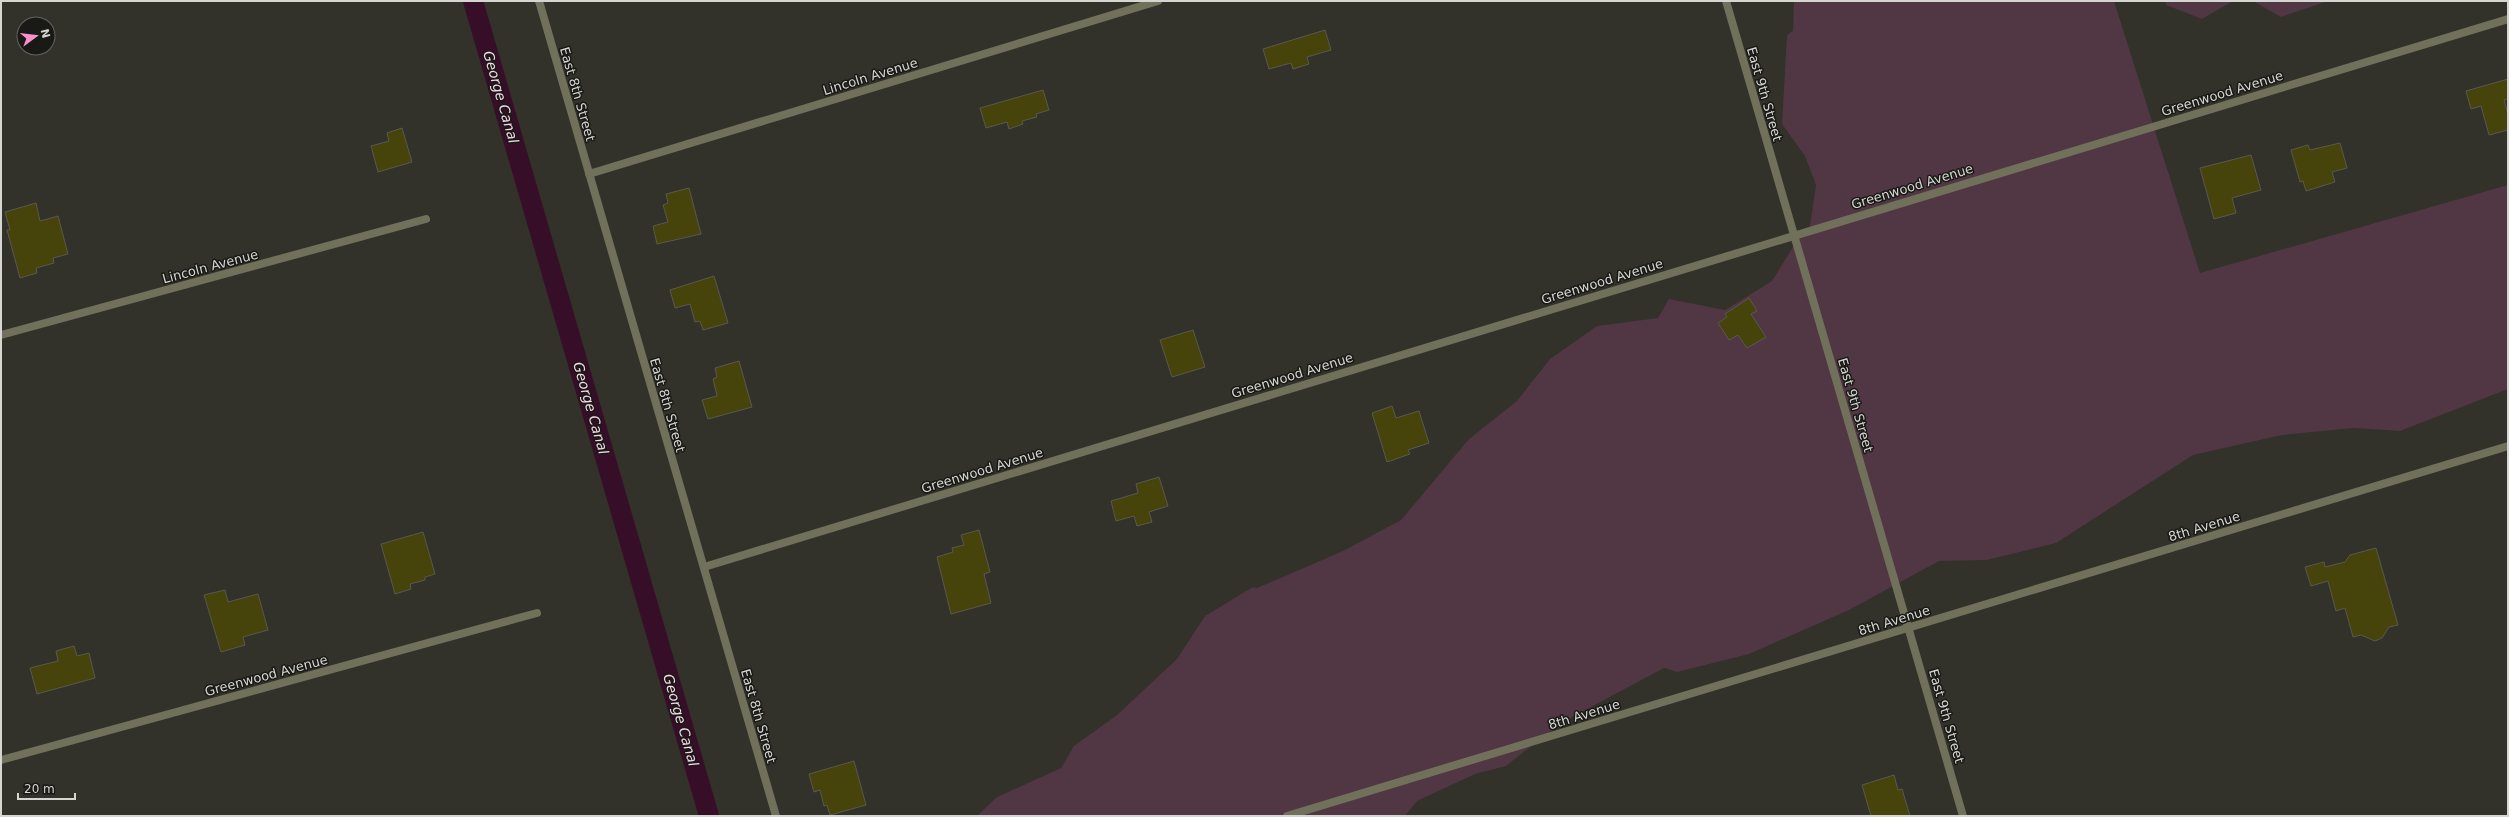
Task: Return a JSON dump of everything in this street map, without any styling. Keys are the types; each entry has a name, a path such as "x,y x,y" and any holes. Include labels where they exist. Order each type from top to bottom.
{"street":[{"name":"East 8th Street","path":"538,1 776,816"},
{"name":"Lincoln Avenue","path":"589,174 1158,1"},
{"name":"East 9th Street","path":"1726,1 1963,816"},
{"name":"Greenwood Avenue","path":"704,567 2508,19"},
{"name":"Lincoln Avenue","path":"1,335 426,220"},
{"name":"8th Avenue","path":"1287,816 2508,446"},
{"name":"Greenwood Avenue","path":"1,760 537,613"}],"shaded area":[{"path":"1794,1 2114,1 2200,273 2508,185 2508,389 2400,431 2354,428 2282,435 2193,455 2056,543 1987,560 1939,561 1849,610 1749,654 1677,672 1664,668 1561,723 1506,766 1475,774 1417,801 1405,816 977,816 997,797 1061,768 1074,746 1117,715 1177,659 1205,616 1253,587 1257,588 1343,551 1401,520 1469,439 1517,401 1550,359 1597,326 1658,318 1669,299 1725,310 1772,281 1796,242 1810,226 1816,185 1805,156 1782,124 1787,35 1793,31"},
{"path":"2165,1 2233,1 2202,19 2166,5"},
{"path":"2253,1 2328,1 2281,17"}],"building":[{"path":"1325,30 1331,50 1307,57 1309,64 1293,69 1291,63 1269,69 1263,49"},
{"path":"2508,79 2508,99 2504,100 2508,114 2508,130 2489,135 2481,106 2471,109 2466,91"},
{"path":"1043,90 1049,110 1036,114 1037,117 1022,121 1023,124 1009,129 1007,122 986,128 980,108"},
{"path":"402,128 412,162 378,172 371,146 389,141 387,133"},
{"path":"2340,143 2347,168 2332,172 2335,182 2306,191 2303,181 2300,182 2291,150 2308,145 2310,150"},
{"path":"2251,155 2261,190 2232,198 2236,213 2214,219 2200,168"},
{"path":"689,188 701,234 657,244 653,226 668,222 663,205 668,203 666,194"},
{"path":"36,203 40,221 58,216 68,254 53,258 54,263 36,268 37,273 20,278 7,230 10,230 5,212"},
{"path":"714,276 728,323 703,330 700,321 695,322 690,304 675,308 670,290"},
{"path":"1749,298 1757,311 1751,314 1766,337 1747,348 1738,335 1729,340 1718,323 1727,317 1725,314"},
{"path":"1193,330 1205,367 1172,377 1160,340"},
{"path":"739,361 752,407 708,419 702,400 717,396 713,379 717,377 715,368"},
{"path":"1392,406 1396,418 1419,411 1429,443 1408,450 1410,454 1387,462 1372,413"},
{"path":"1159,477 1168,506 1149,512 1152,522 1137,526 1134,516 1116,521 1111,501 1138,493 1136,484"},
{"path":"979,530 990,572 984,574 991,603 951,614 937,557 953,552 952,548 964,545 961,535"},
{"path":"423,532 435,574 425,577 425,580 410,584 411,589 395,594 381,544"},
{"path":"2376,548 2398,625 2389,627 2382,638 2375,641 2361,635 2353,637 2345,608 2336,611 2328,581 2311,586 2305,567 2324,562 2325,567 2345,562 2350,555"},
{"path":"225,590 228,602 258,594 268,630 243,637 245,645 221,652 204,595"},
{"path":"74,646 77,656 89,653 95,678 37,694 30,668 58,661 56,651"},
{"path":"854,761 866,805 830,815 827,805 824,806 820,790 814,792 809,774"},
{"path":"1894,775 1898,790 1902,789 1910,816 1871,816 1862,785"}],"waterway":[{"name":"George Canal","path":"473,1 709,816"}]}
